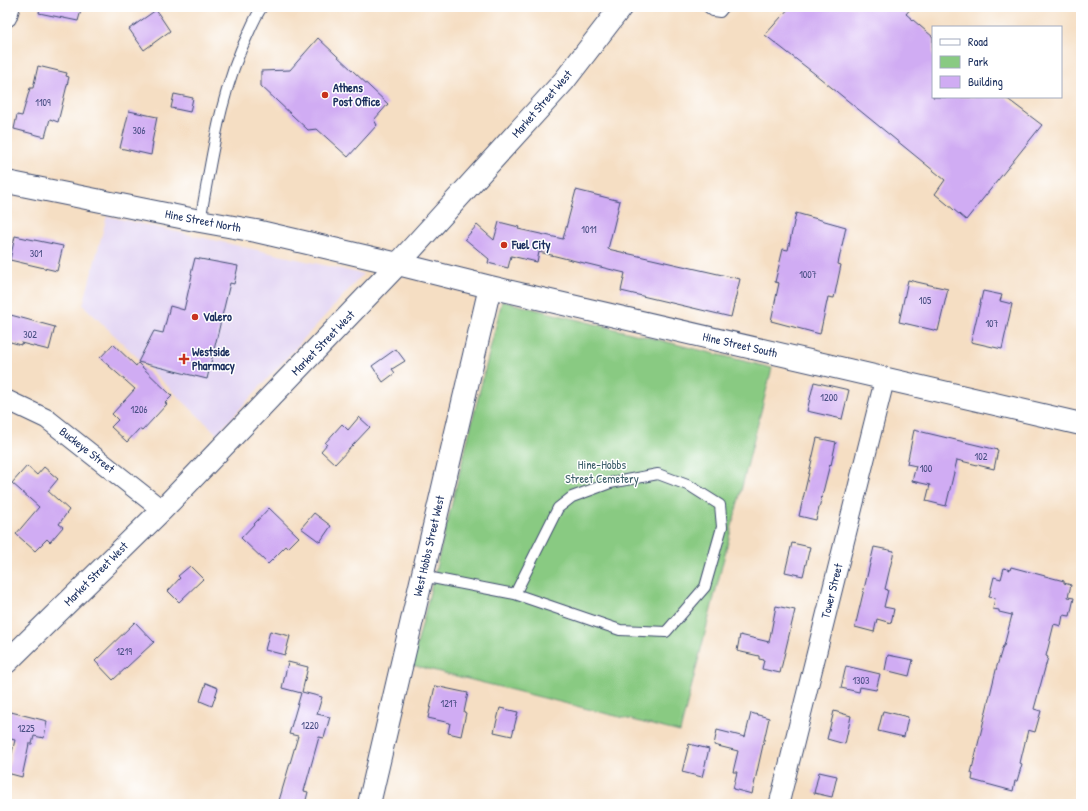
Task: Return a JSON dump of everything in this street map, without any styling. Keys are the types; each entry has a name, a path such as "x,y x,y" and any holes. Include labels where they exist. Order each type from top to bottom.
{"street":[{"path":"7,18 10,7"},
{"name":"Market Street West","path":"7,662 162,510 398,264 564,81 621,7"},
{"name":"Hine Street North","path":"7,182 256,231 398,264"},
{"name":"Hine Street South","path":"398,264 490,287 1081,424"},
{"name":"West Hobbs Street West","path":"369,804 490,287"},
{"name":"Tower Street","path":"779,804 885,378"},
{"name":"Buckeye Street","path":"7,400 47,418 162,510"}],"lane":[{"path":"200,221 228,84 242,46 262,7"},
{"path":"708,7 713,12 720,12 724,7"},
{"path":"422,576 515,594 620,630 666,632 705,587 722,527 720,505 690,486 658,474 610,484 572,497 558,508 515,594"}],"shaded area":[{"path":"107,216 363,274 217,434 83,305"}],"green space":[{"name":"Hine-Hobbs Street Cemetery","path":"502,301 772,368 680,732 412,665"}],"building":[{"path":"40,7 82,7 78,21 39,13"},
{"path":"790,7 912,7 906,14 932,36 932,98 1006,98 1042,125 966,220 935,194 945,180 765,35"},
{"path":"156,10 170,31 144,50 129,29"},
{"name":"Athens Post Office","path":"318,38 388,104 374,120 377,125 348,157 317,129 308,130 261,86 261,71 290,70"},
{"path":"38,66 67,73 66,76 69,77 58,122 50,119 45,137 14,129 17,115 22,116 30,88 33,88"},
{"path":"174,94 193,98 190,112 171,108"},
{"path":"129,111 157,117 151,155 120,148"},
{"path":"576,190 620,201 608,249 740,279 731,317 621,291 625,273 539,252 537,262 511,256 508,268 488,263 489,259 465,239 477,225 494,240 499,222 519,227 518,229 563,239"},
{"path":"796,213 846,227 838,264 841,265 834,298 828,297 820,334 771,321 779,283 775,282 783,249 788,250"},
{"path":"15,236 63,246 57,271 10,260"},
{"path":"195,258 238,266 234,284 230,283 207,379 138,362 154,331 163,333 170,306 184,310"},
{"path":"908,280 948,289 938,331 899,322"},
{"path":"983,291 1002,295 1000,301 1012,304 1002,349 971,342"},
{"path":"7,314 55,327 49,350 7,341"},
{"path":"113,344 136,366 138,363 172,396 165,403 167,404 142,431 139,429 127,442 111,427 118,420 112,414 135,389 100,358"},
{"path":"396,349 405,361 392,369 395,373 383,382 372,366"},
{"path":"814,382 849,390 842,419 807,411"},
{"path":"359,417 370,427 335,464 321,451 327,444 325,443 342,424 348,430"},
{"path":"914,430 998,450 994,469 957,460 946,506 926,501 930,485 912,481 916,466 907,464"},
{"path":"817,438 836,442 816,520 799,516"},
{"path":"27,466 37,475 44,467 58,479 48,491 69,510 59,524 63,527 50,542 47,539 35,551 16,534 39,507 12,483"},
{"path":"269,508 299,537 288,548 286,546 268,564 241,538"},
{"path":"314,513 331,526 320,542 301,528"},
{"path":"792,543 810,547 803,576 785,572"},
{"path":"874,547 894,551 885,589 888,590 884,607 894,609 891,623 877,619 874,632 855,627"},
{"path":"190,566 203,579 179,602 168,591 180,578 178,576"},
{"path":"1011,567 1064,581 1064,583 1071,585 1068,597 1074,598 1070,616 1063,615 1061,626 1054,624 1046,656 1048,657 1034,709 1041,711 1035,732 1028,730 1020,763 1022,764 1017,781 1015,781 1013,791 972,780 973,774 971,773 997,666 1012,615 993,609 995,598 989,597 994,577 1001,579 1004,568 1010,570"},
{"path":"776,606 795,610 780,673 762,669 764,660 759,659 759,656 737,651 740,635 769,642"},
{"path":"135,622 154,642 113,680 95,661"},
{"path":"270,631 290,636 285,655 265,650"},
{"path":"888,655 913,660 909,676 885,670"},
{"path":"288,662 308,667 302,692 322,697 317,714 330,717 324,738 319,737 304,791 308,792 305,804 278,804 298,736 289,734 301,693 282,688"},
{"path":"846,666 880,674 876,690 860,687 859,692 841,688"},
{"path":"206,683 218,688 212,706 200,701"},
{"path":"435,686 468,693 464,712 466,713 461,736 448,733 450,723 428,718"},
{"path":"500,708 518,712 512,736 494,732"},
{"path":"7,711 47,721 44,738 34,736 32,744 29,744 22,777 7,773 15,740 7,738"},
{"path":"834,711 851,716 845,744 827,739"},
{"path":"883,711 908,717 904,737 878,731"},
{"path":"751,713 769,718 752,794 733,789 737,772 733,772 738,751 714,745 717,730 745,737"},
{"path":"689,744 709,749 702,777 682,772"},
{"path":"819,772 837,776 832,797 814,793"}],"place":[{"name":"Athens Post Office","path":"325,95"},
{"name":"Fuel City","path":"504,245"},
{"name":"Valero","path":"195,317"},
{"name":"Westside Pharmacy","path":"184,359"}]}
